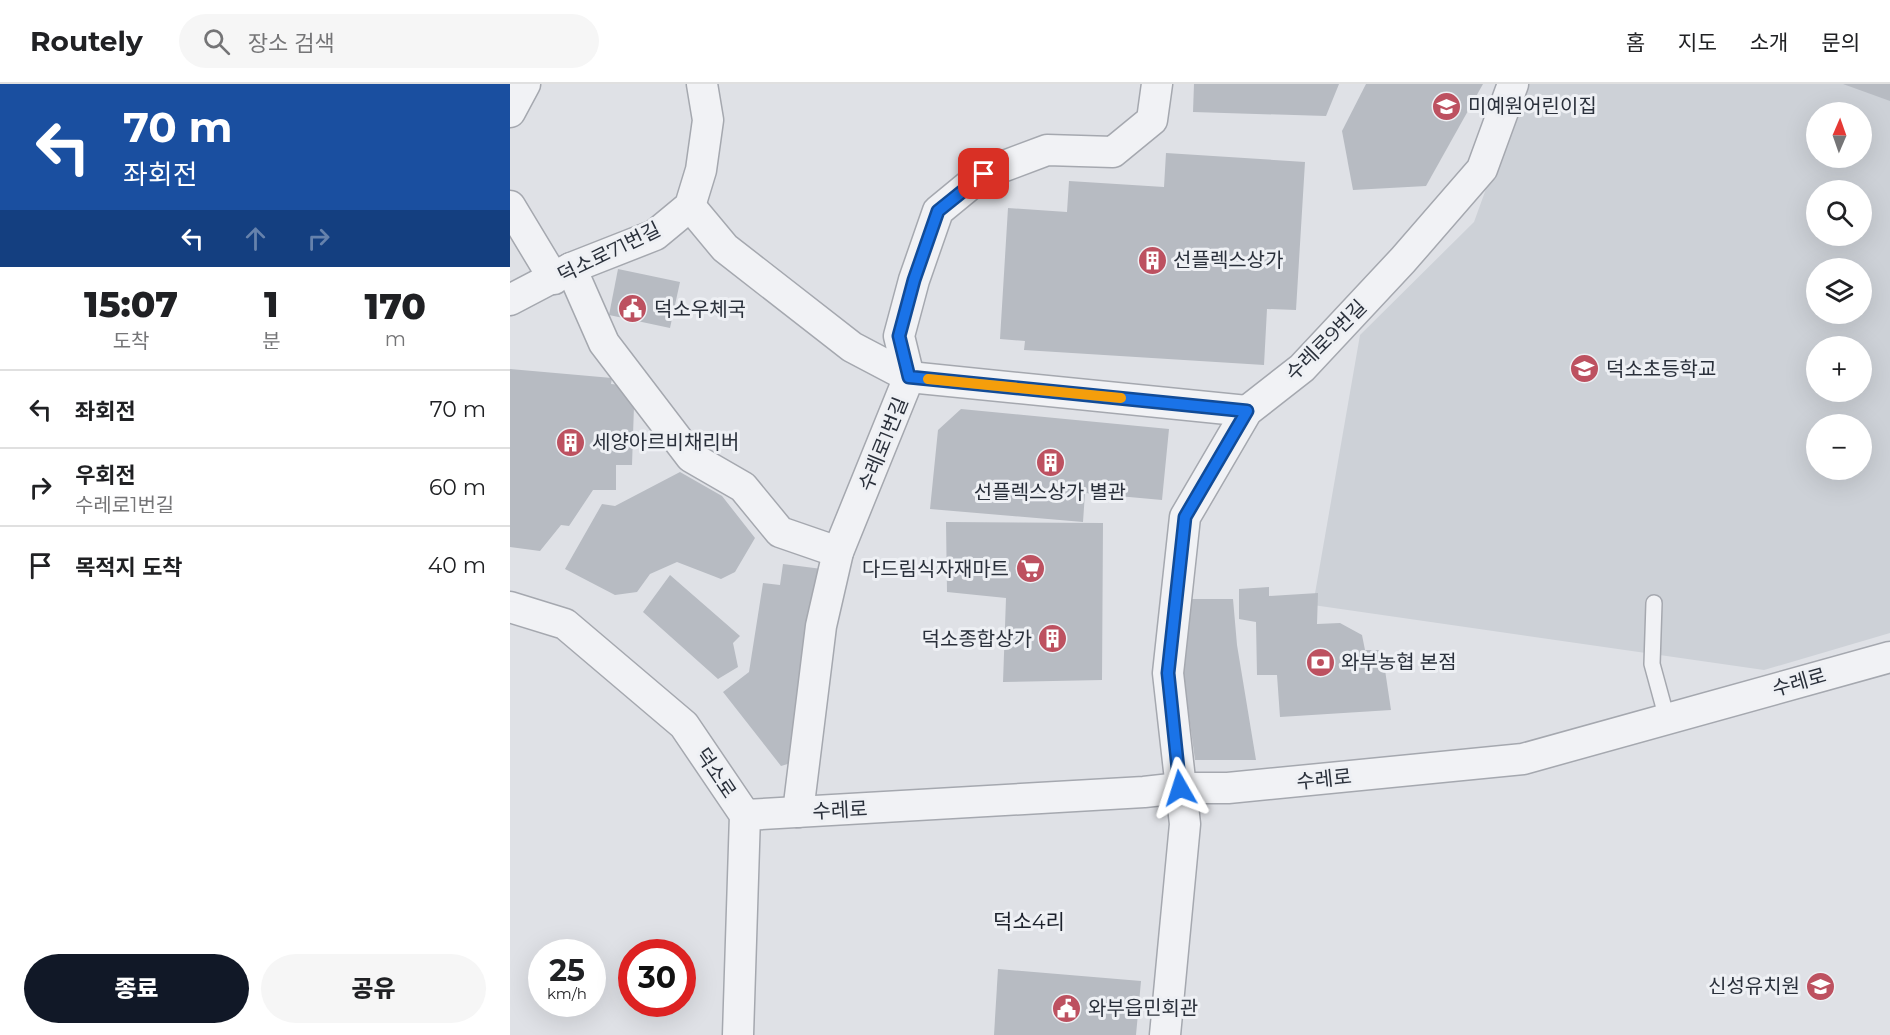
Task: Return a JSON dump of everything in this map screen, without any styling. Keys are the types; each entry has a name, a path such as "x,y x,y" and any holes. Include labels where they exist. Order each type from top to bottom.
{"street":[{"path":"510,112 525,84"},
{"path":"702,84 708,120 701,170 690,206 724,248 852,347 909,377 1247,411"},
{"name":"수레로1번길","path":"798,812 821,627 838,552 909,377 899,336 914,280 938,211 984,174 1047,150 1113,152 1152,120 1157,84"},
{"name":"수레로9번길","path":"1165,1035 1185,824 1168,673 1185,517 1247,411 1302,368 1482,169 1513,84"},
{"path":"510,206 562,274 603,343 691,457 743,487 780,532 838,552"},
{"name":"덕소로71번길","path":"510,300 562,274 655,235 690,206"},
{"name":"덕소로","path":"510,607 565,624 684,725 745,815 738,1035"},
{"name":"수레로","path":"745,815 1180,788 1228,788 1523,759 1890,657"}],"lane":[{"path":"1653,603 1652,664 1666,719"}],"shaded area":[{"name":"덕소초등학교","path":"1524,84 1890,84 1890,633 1764,670 1313,605 1360,335 1474,222"}],"building":[{"path":"1194,84 1339,84 1326,116 1193,112"},
{"path":"1366,84 1483,84 1426,186 1353,190 1342,131"},
{"path":"1843,84 1890,84 1890,101"},
{"name":"선플렉스상가","path":"1166,153 1305,162 1296,310 1267,309 1264,365 1024,350 1025,341 1000,339 1008,208 1067,212 1069,181 1164,187"},
{"path":"618,269 680,282 670,328 609,315"},
{"name":"세양아르비채리버","path":"510,369 612,378 611,384 621,385 634,406 632,465 616,465 616,490 593,490 569,526 561,525 540,551 510,547"},
{"name":"선플렉스상가 별관","path":"961,409 1169,429 1162,500 1085,493 1083,522 930,509 938,430"},
{"path":"680,472 722,496 755,538 735,572 721,579 677,562 650,574 637,592 615,595 565,569 602,504 615,506"},
{"name":"덕소종합상가","path":"946,522 1103,523 1102,680 1003,682 1006,598 947,592"},
{"path":"783,564 822,569 791,763 781,766 723,692 749,672 763,583 780,585"},
{"path":"670,575 740,636 733,643 738,667 718,679 643,612"},
{"name":"와부농협 본점","path":"1269,587 1269,596 1318,593 1317,624 1340,623 1362,635 1365,650 1382,650 1391,710 1280,717 1277,675 1257,675 1256,622 1239,619 1239,589"},
{"path":"1185,599 1233,599 1237,645 1256,760 1195,760 1182,664"},
{"name":"와부읍민회관","path":"998,969 1141,981 1136,1035 994,1035"}],"slow traffic":[{"path":"928,379 1121,398"}],"place":[{"name":"미예원어린이집","path":"1447,106"},
{"name":"선플렉스상가","path":"1152,260"},
{"name":"덕소우체국","path":"633,309"},
{"name":"덕소초등학교","path":"1585,369"},
{"name":"세양아르비채리버","path":"571,442"},
{"name":"선플렉스상가 별관","path":"1050,462"},
{"name":"다드림식자재마트","path":"1030,569"},
{"name":"덕소종합상가","path":"1053,639"},
{"name":"와부농협 본점","path":"1320,662"},
{"name":"신성유치원","path":"1821,986"},
{"name":"와부읍민회관","path":"1067,1008"}],"district":[{"name":"덕소4리","path":"1029,921"}],"route":[{"path":"984,174 938,211 914,280 899,336 909,377 1247,411 1185,517 1168,673 1180,788"}]}
